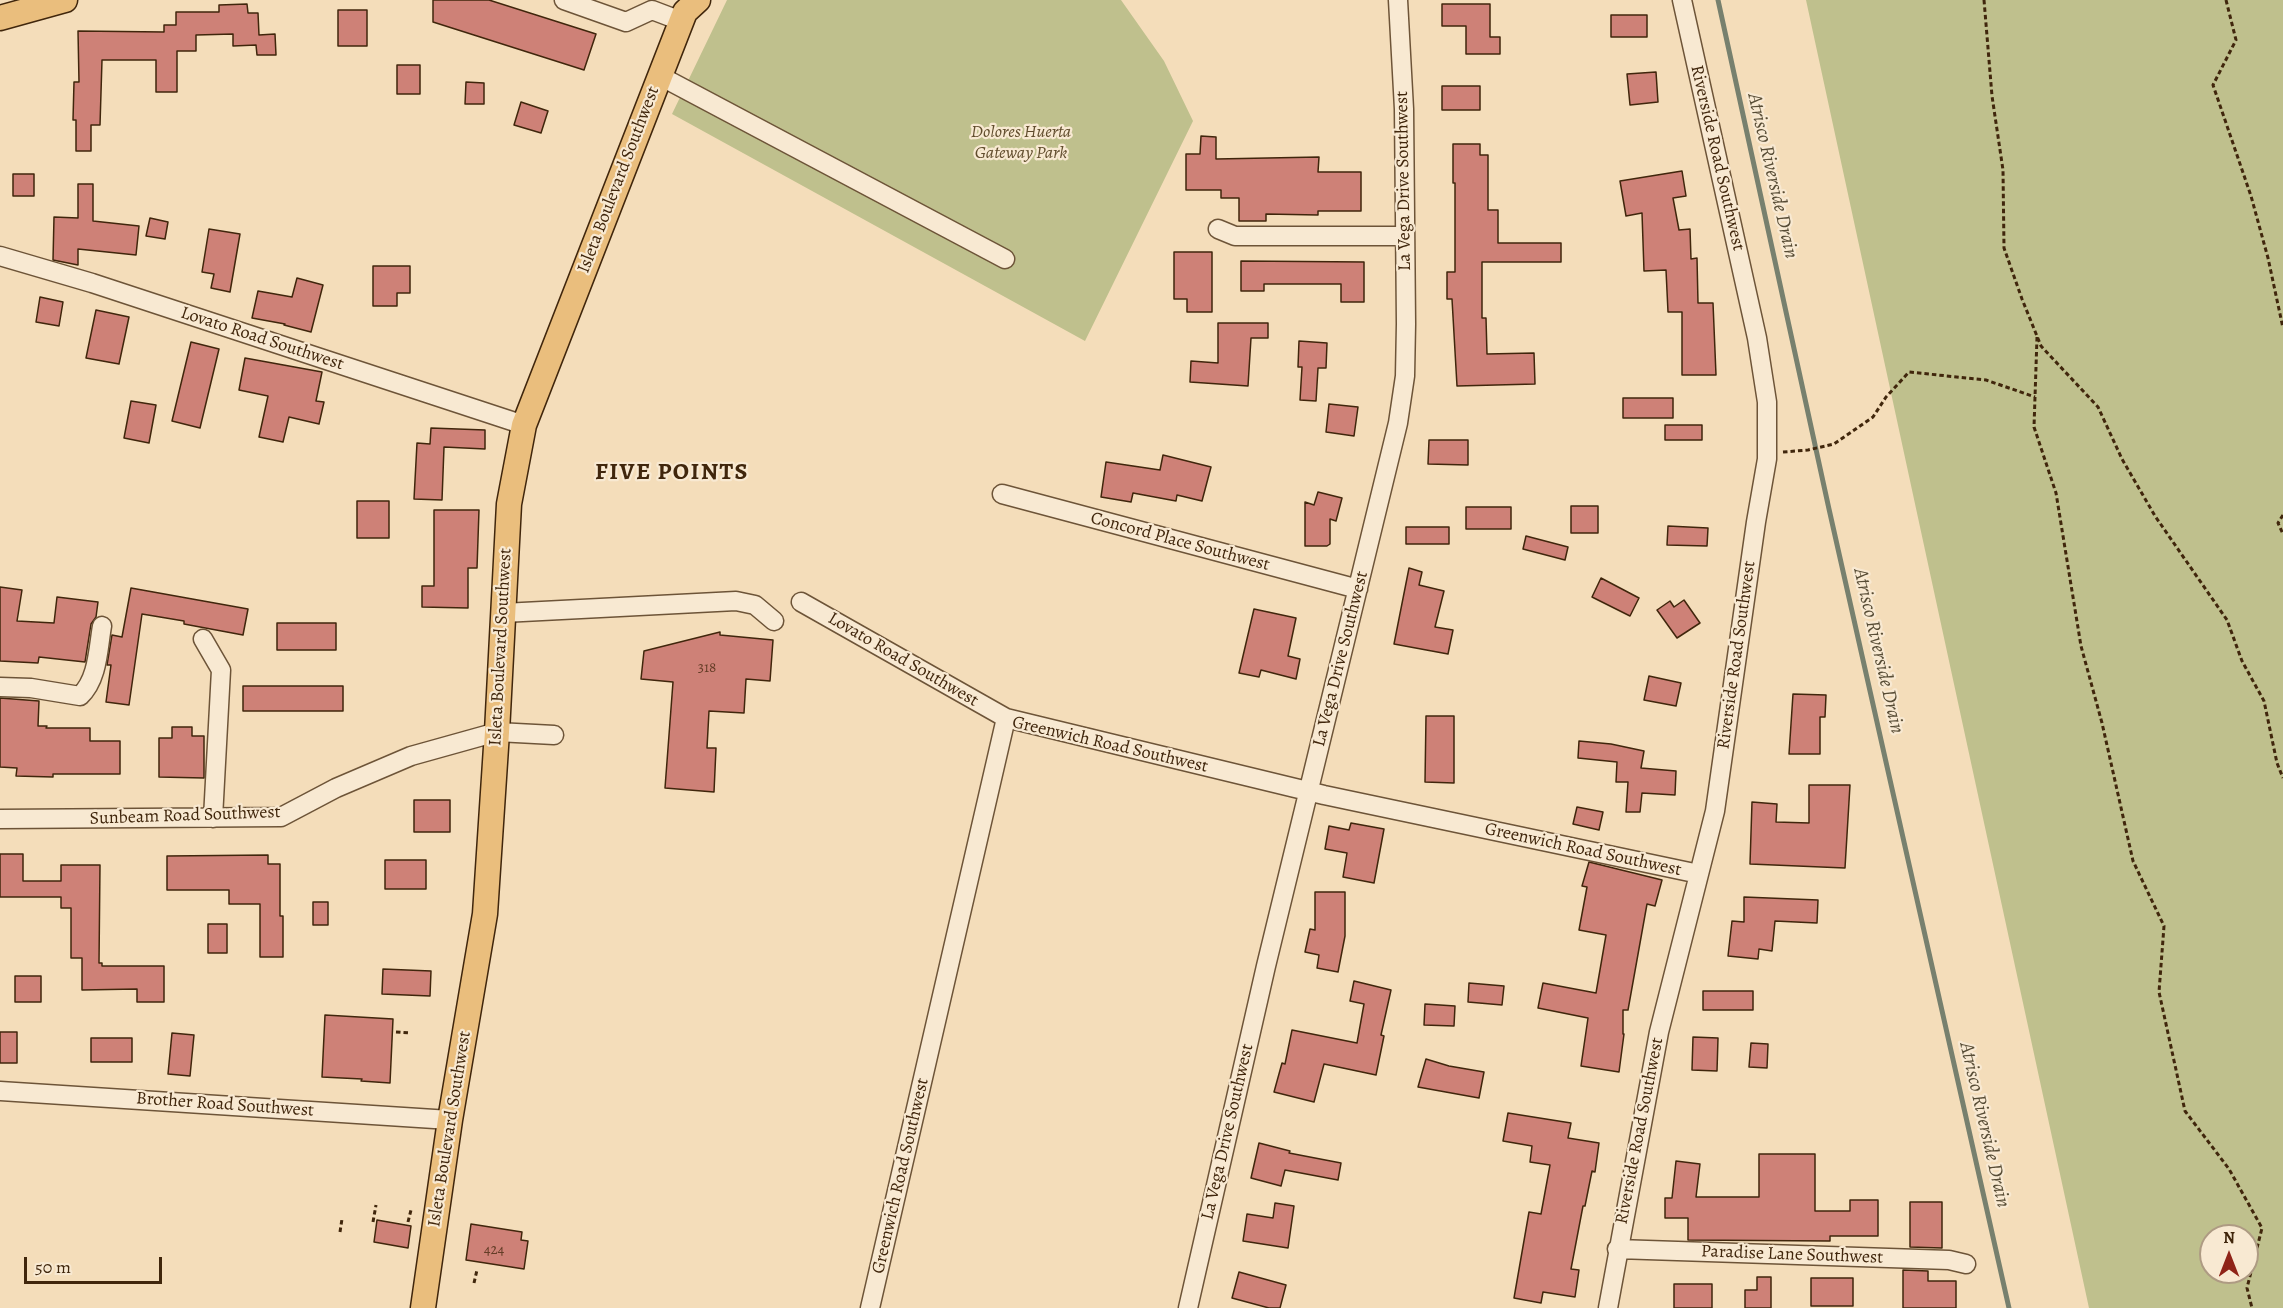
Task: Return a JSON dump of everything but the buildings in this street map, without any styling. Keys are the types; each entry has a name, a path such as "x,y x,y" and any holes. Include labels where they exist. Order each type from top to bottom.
{"main road":[{"path":"0,18 65,0"},
{"name":"Isleta Boulevard Southwest","path":"423,1308 450,1120 484,914 497,732 509,504 524,425 686,8"}],"street":[{"path":"564,0 626,22 653,5 686,8"},
{"name":"La Vega Drive Southwest","path":"1188,1308 1263,978 1398,423 1405,376 1404,109 1398,0"},
{"name":"Riverside Road Southwest","path":"1608,1308 1617,1249 1659,1032 1715,811 1767,453 1767,402 1757,338 1682,0"},
{"path":"660,76 1005,259"},
{"path":"1218,229 1235,236 1404,236"},
{"name":"Lovato Road Southwest","path":"0,256 524,425"},
{"name":"Concord Place Southwest","path":"1002,494 1358,589"},
{"path":"503,613 736,601 755,605 774,621"},
{"name":"Lovato Road Southwest","path":"801,602 1006,718"},
{"path":"0,687 31,688 80,696 89,687 97,660 102,626"},
{"path":"203,639 221,670 213,818"},
{"name":"Greenwich Road Southwest","path":"870,1308 1006,718 1308,792 1699,874"},
{"name":"Sunbeam Road Southwest","path":"0,819 281,817 336,788 411,756 497,732 554,735"},
{"name":"Brother Road Southwest","path":"0,1090 450,1120"},
{"name":"Paradise Lane Southwest","path":"1617,1249 1949,1260 1966,1264"}],"path":[{"path":"1984,0 1992,96 2003,170 2004,248 2037,337 2041,346 2098,407 2122,459 2155,516 2227,620 2242,661 2264,701 2277,763 2283,778"},
{"path":"2226,0 2236,40 2213,85 2254,206 2283,328"},
{"path":"2037,337 2034,427 2056,493 2081,646 2102,723 2133,861 2164,926 2158,993 2185,1111 2229,1169 2262,1228 2247,1288 2252,1308"},
{"path":"1767,453 1808,450 1834,444 1873,417 1886,397 1909,372 1986,380 2035,397"},
{"path":"2283,515 2278,524 2283,534"},
{"path":"396,1032 410,1033"},
{"path":"373,1222 376,1205"},
{"path":"408,1222 411,1210"},
{"path":"340,1232 342,1219"},
{"path":"474,1283 477,1270"}],"green space":[{"name":"Dolores Huerta Gateway Park","path":"727,0 1121,0 1164,61 1193,121 1085,341 672,114"},
{"path":"1806,0 2283,0 2283,1308 2089,1308"}],"waterway":[{"name":"Atrisco Riverside Drain","path":"1718,0 1829,509 2009,1308"}],"district":[{"name":"FIVE POINTS","path":"672,473"}]}
